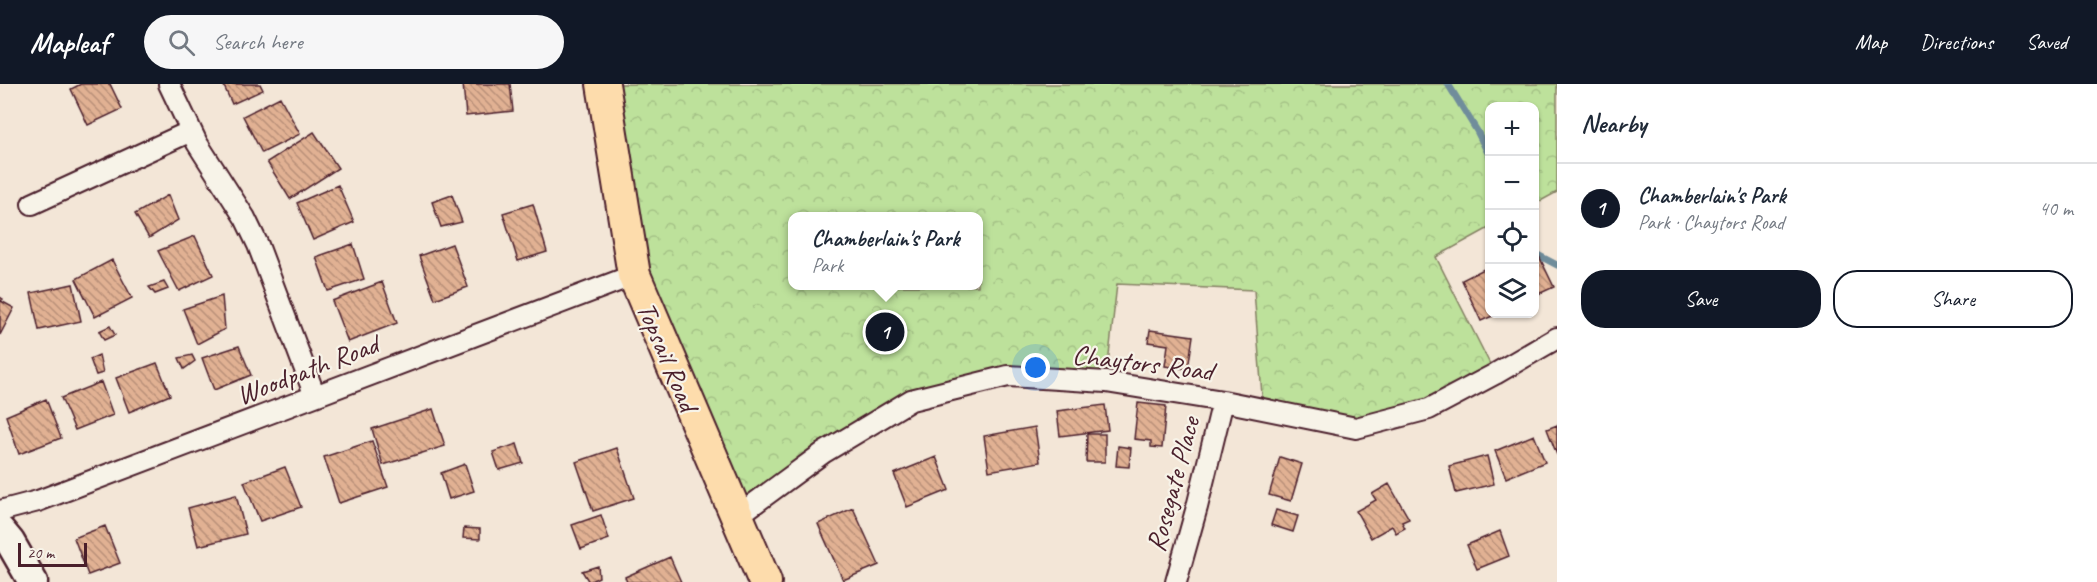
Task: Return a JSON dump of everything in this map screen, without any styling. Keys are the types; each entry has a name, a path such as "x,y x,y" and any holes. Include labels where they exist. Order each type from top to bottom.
{"main road":[{"name":"Topsail Road","path":"603,84 634,275 765,582"}],"street":[{"path":"169,84 191,131 245,218 258,245 315,396"},
{"path":"32,204 191,131"},
{"name":"Woodpath Road","path":"0,511 38,501 634,275"},
{"name":"Chaytors Road","path":"736,517 823,453 911,400 1008,376 1106,382 1223,401 1356,428 1429,409 1557,338"},
{"name":"Rosegate Place","path":"1176,582 1223,401"},
{"path":"0,530 10,542 33,582"}],"green space":[{"path":"603,84 1557,84 1557,192 1539,202 1539,102 1485,102 1485,230 1436,257 1495,374 1356,428 1263,409 1254,290 1117,284 1106,382 1008,376 911,400 736,517 634,275"}],"building":[{"path":"81,84 110,84 122,109 88,125 71,89"},
{"path":"223,84 260,84 263,90 232,104"},
{"path":"463,84 510,84 513,111 466,116"},
{"path":"280,97 300,134 262,153 243,116"},
{"path":"314,132 338,168 290,199 267,162"},
{"path":"338,185 354,222 313,240 297,203"},
{"path":"168,195 178,220 149,238 135,214"},
{"path":"452,195 462,222 441,227 432,202"},
{"path":"533,204 547,252 518,261 503,213"},
{"path":"195,236 213,275 179,291 158,251"},
{"path":"353,244 364,279 328,291 316,257"},
{"path":"452,244 468,287 435,299 419,256"},
{"path":"1539,256 1554,287 1539,294"},
{"path":"112,260 132,298 95,317 76,279"},
{"path":"1485,268 1485,318 1488,318 1481,321 1462,280"},
{"path":"164,282 168,289 155,294 149,287"},
{"path":"382,282 397,323 348,342 332,301"},
{"path":"73,284 81,321 39,330 31,293"},
{"path":"222,296 225,329 197,344 183,309"},
{"path":"0,297 3,299 1,301 14,308 0,335"},
{"path":"110,326 115,335 104,340 99,331"},
{"path":"1150,330 1193,336 1188,369 1165,366 1168,345 1148,342"},
{"path":"239,346 251,375 214,390 202,358"},
{"path":"99,355 103,373 96,375 90,359"},
{"path":"192,355 195,361 184,369 179,358"},
{"path":"157,363 170,395 129,412 116,378"},
{"path":"101,382 113,415 75,430 61,398"},
{"path":"46,399 61,438 19,454 6,416"},
{"path":"1138,403 1166,406 1162,448 1151,447 1151,441 1134,439"},
{"path":"1105,405 1108,430 1060,436 1057,411"},
{"path":"433,409 445,446 383,465 372,429"},
{"path":"1557,425 1557,455 1547,429"},
{"path":"1035,427 1040,462 989,471 984,436"},
{"path":"1087,434 1105,434 1105,462 1086,462"},
{"path":"1534,435 1545,462 1506,478 1495,451"},
{"path":"372,441 388,487 339,503 324,457"},
{"path":"517,444 523,463 499,470 493,452"},
{"path":"1118,446 1131,448 1129,467 1116,466"},
{"path":"617,448 634,498 593,511 576,462"},
{"path":"1487,456 1494,484 1456,493 1449,466"},
{"path":"936,457 949,490 907,507 894,474"},
{"path":"1280,457 1302,464 1291,501 1269,495"},
{"path":"465,464 474,491 449,499 441,473"},
{"path":"285,467 301,507 260,521 244,482"},
{"path":"1389,484 1409,519 1402,522 1405,528 1396,533 1392,526 1371,538 1356,511 1376,500 1372,494"},
{"path":"236,495 246,534 198,546 188,508"},
{"path":"853,508 879,565 843,580 818,524"},
{"path":"1276,510 1298,516 1293,532 1271,525"},
{"path":"601,515 609,539 581,549 572,525"},
{"path":"105,526 120,563 88,575 74,538"},
{"path":"464,528 480,529 480,539 463,538"},
{"path":"1500,531 1509,556 1477,569 1467,545"},
{"path":"670,557 681,582 627,582 625,577"},
{"path":"598,566 599,577 589,582 582,571"}],"waterway":[{"path":"1448,84 1490,156"},
{"path":"1539,256 1557,265"}],"place":[{"name":"Chamberlain's Park","path":"885,332"}]}
